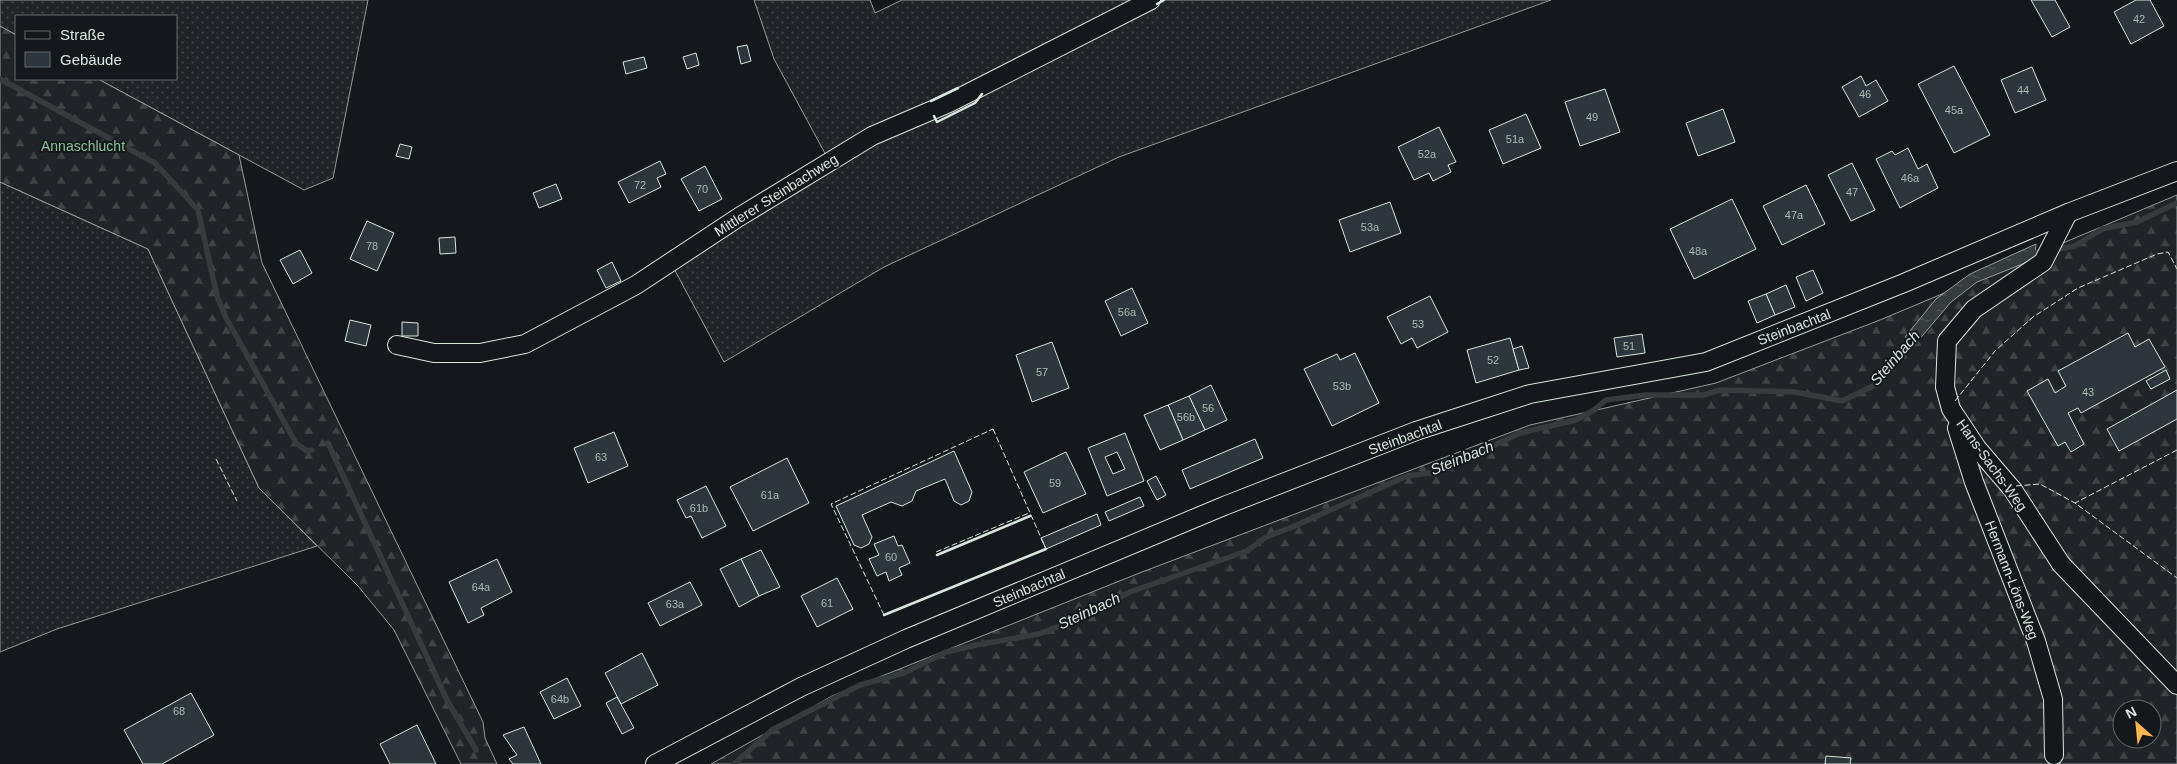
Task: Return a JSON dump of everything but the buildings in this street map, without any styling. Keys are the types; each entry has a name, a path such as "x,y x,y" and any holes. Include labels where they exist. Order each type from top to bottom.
{"street":[{"name":"Mittlerer Steinbachweg","path":"397,345 434,353 480,353 525,344 636,285 739,217 872,136 949,102 1151,0"},
{"name":"Steinbachtal","path":"655,764 801,687 906,639 1224,506 1407,435 1530,394 1706,362 1904,284 2068,213 2177,171"},
{"name":"Hans-Sachs-Weg","path":"2068,213 2060,225 2043,262 1974,309 1947,341 1945,387 1951,409 1977,448 2013,490 2061,564 2177,685"},
{"name":"Hermann-Löns-Weg","path":"1951,409 1974,482 2036,641 2053,699 2054,755"}],"green space":[{"path":"0,0 368,0 333,178 304,190 100,80 178,80 178,15 15,15 15,34 0,26"},
{"path":"754,0 870,0 875,13 902,0 1551,0 1119,157 884,267 724,362 672,265 827,157 774,59"},
{"name":"Annaschlucht","path":"0,26 15,34 15,80 100,80 239,155 262,263 483,722 485,738 497,764 461,764 394,630 358,586 259,488 148,249 0,182"},
{"path":"0,182 148,249 259,488 317,546 57,629 0,652"},
{"path":"2177,195 2177,764 711,764 832,696 1142,572 1530,425 1716,383 1880,320"}],"water":[{"path":"2036,244 2035,259 1977,282 1951,302 1917,342 1905,337 1936,299 1970,274"}],"waterway":[{"path":"0,79 155,163 198,210 217,296 225,316 296,443 307,451 312,450"},
{"name":"Steinbach","path":"2030,254 2075,246 2102,229 2137,222 2177,203"},
{"name":"Steinbach","path":"734,764 772,730 860,685 904,673 946,652 1039,634 1073,621 1130,592 1247,551 1266,537 1407,476 1438,472 1520,433 1576,420 1594,410 1606,400 1646,395 1703,395 1720,390 1795,392 1842,401 1877,384 1915,335"},
{"path":"328,443 447,700 476,750"}],"fence":[{"path":"1955,401 1995,351 2033,317 2078,288 2157,254 2168,252 2177,269"},
{"path":"993,429 1046,549 884,615 831,504 993,429"},
{"path":"2177,450 2075,503 2177,578"},
{"path":"216,459 237,501"},
{"path":"2016,486 2040,484 2075,503"},
{"path":"936,552 1029,513"}],"wall":[{"path":"1157,4 1164,0"},
{"path":"931,101 958,88"},
{"path":"934,116 937,122 975,103 982,94"},
{"path":"937,555 1030,516"},
{"path":"884,615 1046,549"}]}
